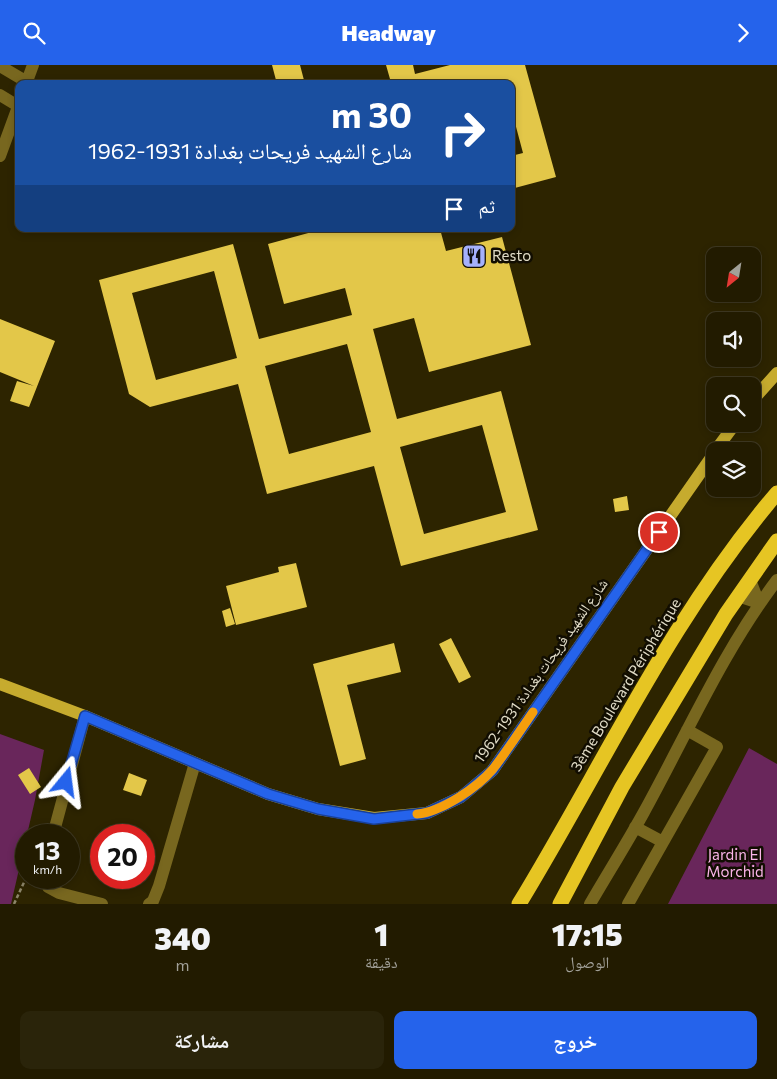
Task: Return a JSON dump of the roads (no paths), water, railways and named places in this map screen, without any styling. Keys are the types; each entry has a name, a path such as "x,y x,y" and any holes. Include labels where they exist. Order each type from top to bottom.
{"highway":[{"name":"3ème Boulevard Périphérique","path":"519,904 635,700 699,597 730,552 777,493"},
{"path":"560,904 622,787 738,596 777,541"}],"main road":[{"path":"761,391 777,373"},
{"name":"شارع الشهيد فريحات بغدادة 1931-1962","path":"0,684 85,716 268,794 318,809 374,819 427,813 461,797 492,771 706,465"}],"lane":[{"path":"27,80 33,65"},
{"path":"0,66 21,80"},
{"path":"0,95 15,103"},
{"path":"0,154 5,128 15,110"},
{"path":"750,580 760,603"},
{"path":"590,904 635,827 714,678 760,603 777,580"},
{"path":"738,596 760,603"},
{"path":"56,824 85,716"},
{"path":"628,904 717,747 687,730"},
{"path":"149,904 153,901 159,886 195,763"},
{"path":"635,827 663,842"},
{"path":"52,889 59,893 102,904"}],"place":[{"name":"Resto","path":"474,256"}],"park label":[{"name":"Jardin El Morchid","path":"735,864"}]}
